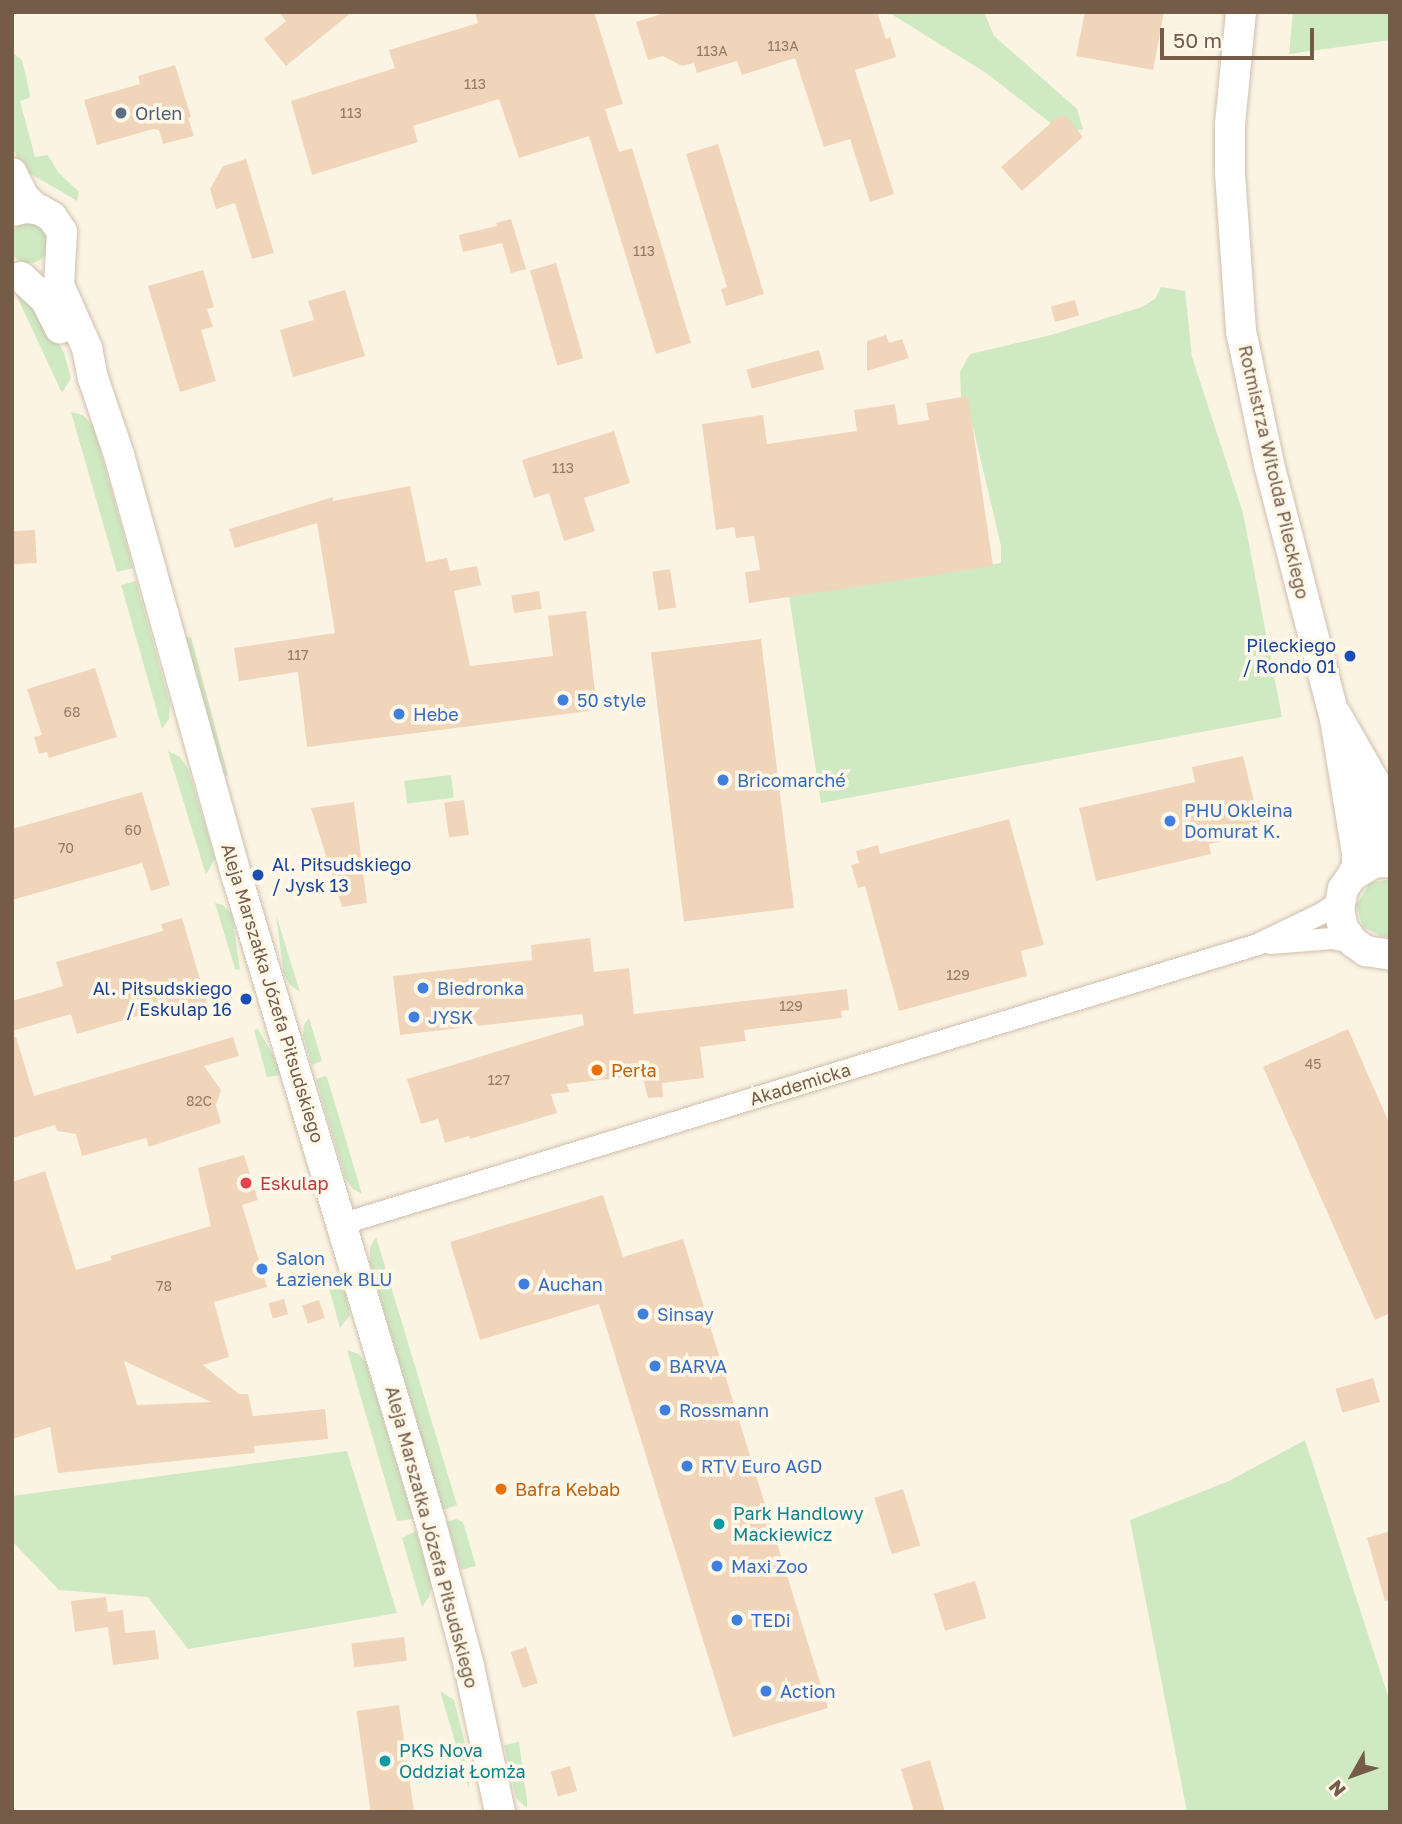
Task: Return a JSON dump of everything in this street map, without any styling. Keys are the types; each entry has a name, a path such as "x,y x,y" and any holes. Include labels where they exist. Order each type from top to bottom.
{"street":[{"name":"Rotmistrza Witolda Pileckiego","path":"1241,12 1230,124 1230,173 1241,331 1269,464 1332,706 1357,854 1357,866 1347,886 1340,919 1377,954"},
{"name":"Aleja Marszałka Józefa Piłsudskiego","path":"12,173 23,196 24,210 47,213 58,225 63,241 59,285 87,348 93,378 119,455 238,880 343,1223 455,1613 500,1812"},
{"name":"Aleja Marszałka Józefa Piłsudskiego","path":"17,276 47,273 60,259"},
{"name":"Aleja Marszałka Józefa Piłsudskiego","path":"17,276 45,299 75,356 93,378"},
{"name":"Rotmistrza Witolda Pileckiego","path":"1332,706 1390,854"},
{"path":"1332,706 1390,800"},
{"path":"1347,886 1373,863 1390,862"},
{"name":"Akademicka","path":"343,1223 1257,944 1335,904 1347,886"},
{"name":"Akademicka","path":"1257,944 1331,938 1377,954"}],"green space":[{"path":"888,12 984,12 994,36 1077,109 1083,129 1066,135 986,73"},
{"path":"1293,12 1390,12 1390,40 1289,54"},
{"path":"12,52 22,60 30,94 29,98 20,101 35,157 48,155 58,172 79,192 77,201 21,168 12,145"},
{"path":"29,223 43,229 49,243 43,257 29,263 15,257 9,243 15,229"},
{"path":"12,286 43,315 64,353 71,378 62,393"},
{"path":"1161,287 1185,291 1192,357 1243,513 1282,717 821,803 789,596 1001,563 1001,546 973,427 961,396 960,372 970,354 1051,335 1142,307 1155,299"},
{"path":"71,412 83,415 94,428 133,568 117,572"},
{"path":"136,581 170,704 169,719 162,729 121,585"},
{"path":"191,637 228,775 222,777 185,639"},
{"path":"168,751 180,757 188,769 215,858 206,875"},
{"path":"451,775 454,798 407,804 404,781"},
{"path":"1390,879 1390,937 1383,937 1363,927 1356,905 1370,883"},
{"path":"215,903 223,905 232,914 240,970 235,969"},
{"path":"276,915 300,992 290,985 284,975"},
{"path":"309,1018 322,1061 312,1065 303,1035 304,1025"},
{"path":"258,1029 281,1075 267,1077 254,1030"},
{"path":"325,1076 362,1194 353,1189 346,1180 316,1079"},
{"path":"376,1237 457,1505 443,1510 370,1263 370,1247"},
{"path":"327,1281 341,1288 346,1295 350,1315 340,1328"},
{"path":"347,1350 359,1354 366,1363 413,1519 397,1521"},
{"path":"1305,1440 1390,1702 1390,1812 1187,1812 1130,1520 1229,1481"},
{"path":"347,1451 397,1613 188,1649 148,1597 59,1590 12,1541 12,1496"},
{"path":"456,1519 463,1522 476,1566 461,1570 447,1522"},
{"path":"416,1531 432,1585 429,1597 422,1607 402,1538"},
{"path":"440,1691 454,1700 468,1755 469,1789"},
{"path":"519,1742 527,1808 516,1798 504,1745"}],"building":[{"path":"279,12 352,12 286,66 264,39 286,21"},
{"path":"475,12 594,12 623,104 605,109 619,152 632,148 691,343 656,354 589,136 519,158 499,99 413,126 418,142 312,175 291,101 395,68 389,50 478,23"},
{"path":"668,12 877,12 886,39 890,37 896,57 855,70 894,194 870,202 850,139 824,147 795,58 742,75 737,61 697,73 694,63 682,66 663,56 648,60 636,22"},
{"path":"1085,12 1164,12 1153,70 1076,56"},
{"path":"175,65 194,136 163,144 159,130 153,129 97,145 84,100 140,84 138,76"},
{"path":"1059,116 1066,116 1083,137 1022,191 1001,167"},
{"path":"718,144 764,294 726,306 721,289 727,287 686,154"},
{"path":"246,159 274,253 252,259 235,203 216,209 210,189 223,166"},
{"path":"511,219 526,269 511,273 502,243 463,252 459,235 497,226 496,223"},
{"path":"556,263 583,358 557,366 530,270"},
{"path":"203,270 214,307 207,309 213,327 201,330 216,381 180,392 148,286"},
{"path":"345,290 365,356 293,377 280,330 314,320 308,301"},
{"path":"1075,300 1079,315 1055,322 1051,306"},
{"path":"886,335 889,343 902,339 909,358 867,371 867,341"},
{"path":"819,350 824,369 752,389 747,369"},
{"path":"968,396 993,566 749,603 745,572 760,570 754,536 736,538 734,527 716,530 702,424 763,415 767,444 857,431 854,410 895,404 898,425 929,420 926,403"},
{"path":"614,431 630,483 584,498 595,531 564,541 549,493 534,498 522,460"},
{"path":"410,486 426,562 447,558 450,571 477,566 481,585 454,591 470,666 553,656 548,616 586,611 597,710 307,747 298,672 239,681 234,648 335,633 317,523 235,548 229,529 333,497 333,501"},
{"path":"35,530 37,563 14,564 12,531"},
{"path":"670,569 676,608 658,610 652,572"},
{"path":"539,591 542,609 514,613 511,595"},
{"name":"Bricomarché","path":"761,639 794,908 684,922 651,653"},
{"path":"95,668 117,737 49,758 47,752 39,754 34,737 42,735 27,689"},
{"name":"PHU Okleina Domurat K.","path":"1243,756 1262,834 1209,844 1211,854 1096,881 1079,808 1195,782 1192,767"},
{"path":"142,792 170,885 151,891 142,863 12,900 12,829"},
{"path":"464,800 469,835 449,837 444,803"},
{"path":"354,802 367,903 342,907 311,808"},
{"path":"1009,819 1044,945 1021,951 1027,976 899,1011 865,886 858,888 851,865 859,863 856,851 878,845 880,854"},
{"path":"182,918 207,1003 186,1009 184,1002 77,1034 71,1014 12,1031 12,1001 63,986 56,962 163,931 161,924"},
{"path":"590,938 594,972 629,968 634,1014 847,989 849,1010 841,1011 842,1018 744,1030 746,1041 700,1047 704,1078 662,1083 663,1097 648,1098 642,1075 567,1084 569,1092 551,1094 557,1113 470,1139 469,1136 445,1143 438,1119 421,1124 407,1079 584,1025 582,1014 400,1035 393,976 532,960 531,945"},
{"path":"1348,1029 1390,1125 1390,1313 1375,1320 1263,1067"},
{"path":"16,1037 34,1096 233,1037 239,1056 204,1066 221,1090 216,1105 221,1123 149,1147 146,1138 82,1156 76,1134 57,1131 55,1125 12,1138 12,1038"},
{"path":"244,1155 258,1200 242,1205 267,1287 214,1302 229,1357 203,1365 239,1394 248,1394 253,1416 325,1409 328,1439 254,1446 255,1453 58,1473 50,1427 12,1439 12,1182 45,1171 76,1270 112,1260 110,1256 211,1226 198,1168","holes":["124,1361 211,1402 137,1405"]},
{"name":"Park Handlowy Mackiewicz","path":"603,1195 623,1257 683,1239 828,1708 733,1737 599,1304 480,1340 450,1242"},
{"path":"284,1299 288,1314 273,1319 269,1303"},
{"path":"319,1300 325,1318 308,1324 302,1306"},
{"path":"1373,1378 1380,1402 1342,1413 1336,1389"},
{"path":"903,1489 920,1545 892,1554 874,1498"},
{"path":"1390,1531 1390,1600 1385,1601 1367,1538"},
{"path":"975,1581 986,1618 945,1631 934,1594"},
{"path":"106,1597 108,1612 123,1610 125,1633 155,1630 159,1659 113,1665 108,1627 75,1632 71,1601"},
{"path":"404,1637 407,1661 354,1667 351,1643"},
{"path":"526,1647 538,1683 523,1688 511,1652"},
{"name":"PKS Nova Oddział Łomża","path":"399,1705 414,1812 371,1812 356,1711"},
{"path":"930,1760 945,1812 914,1812 901,1769"},
{"path":"570,1766 577,1791 558,1797 551,1772"}],"place":[{"name":"Orlen","path":"121,113"},
{"name":"Pileckiego / Rondo 01","path":"1350,656"},
{"name":"50 style","path":"563,700"},
{"name":"Hebe","path":"399,714"},
{"name":"Bricomarché","path":"723,780"},
{"name":"PHU Okleina Domurat K.","path":"1170,821"},
{"name":"Al. Piłsudskiego / Jysk 13","path":"258,875"},
{"name":"Biedronka","path":"423,988"},
{"name":"Al. Piłsudskiego / Eskulap 16","path":"246,999"},
{"name":"JYSK","path":"414,1017"},
{"name":"Perła","path":"597,1070"},
{"name":"Eskulap","path":"246,1183"},
{"name":"Salon Łazienek BLU","path":"262,1269"},
{"name":"Auchan","path":"524,1284"},
{"name":"Sinsay","path":"643,1314"},
{"name":"BARVA","path":"655,1366"},
{"name":"Rossmann","path":"665,1410"},
{"name":"RTV Euro AGD","path":"687,1466"},
{"name":"Bafra Kebab","path":"501,1489"},
{"name":"Park Handlowy Mackiewicz","path":"719,1524"},
{"name":"Maxi Zoo","path":"717,1566"},
{"name":"TEDi","path":"737,1620"},
{"name":"Action","path":"766,1691"},
{"name":"PKS Nova Oddział Łomża","path":"385,1761"}]}
